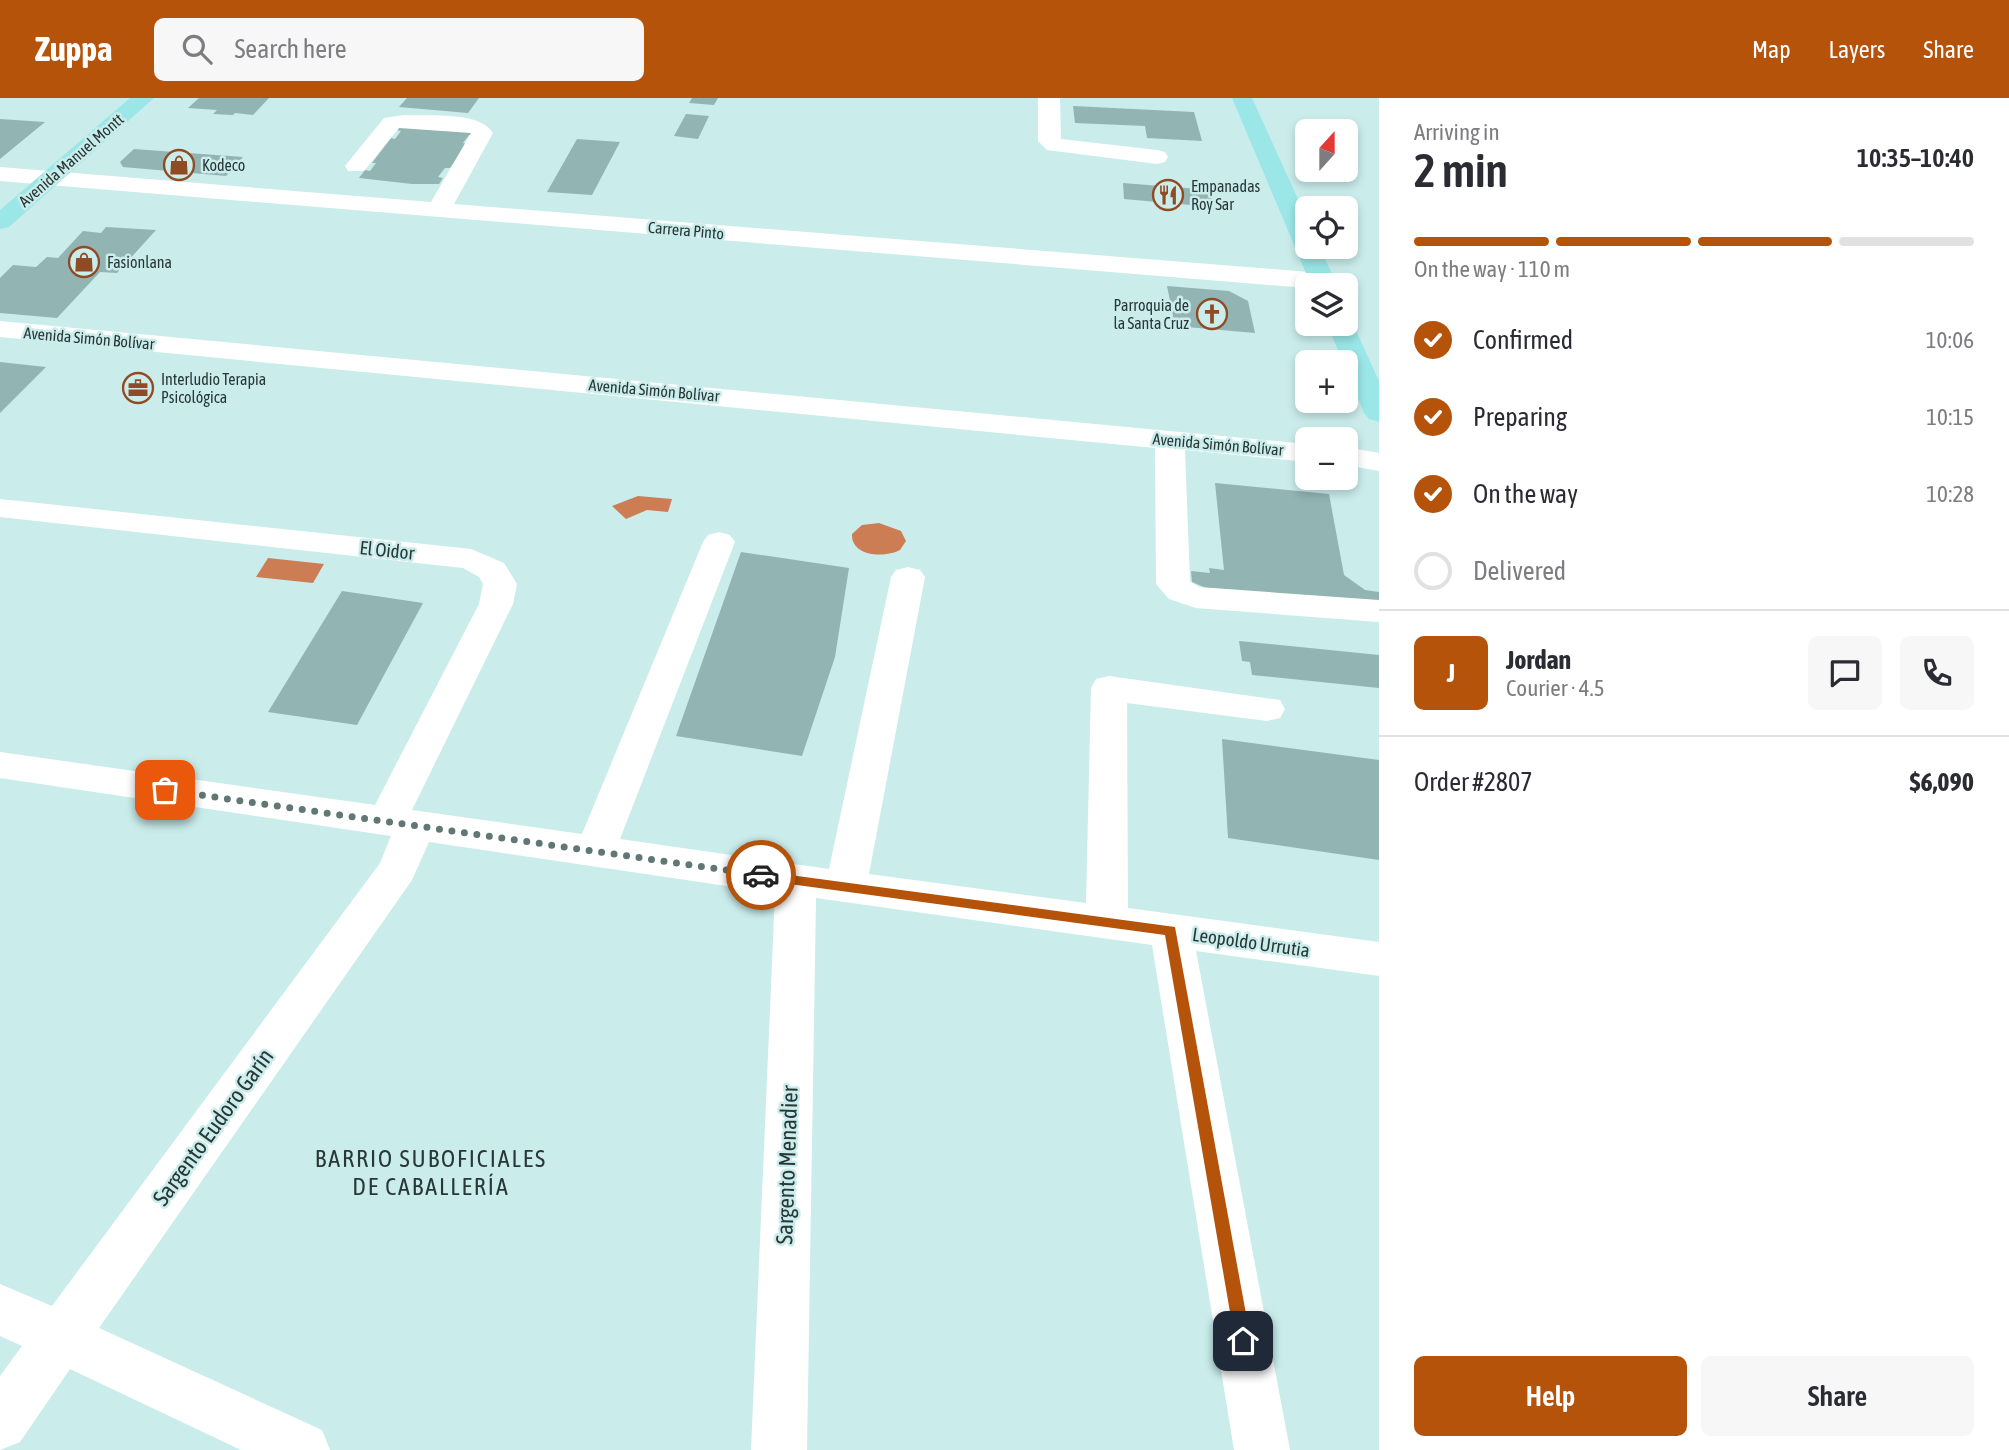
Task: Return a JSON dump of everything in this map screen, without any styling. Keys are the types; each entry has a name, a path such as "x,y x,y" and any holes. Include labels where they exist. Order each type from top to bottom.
{"main road":[{"name":"Avenida Manuel Montt","path":"0,222 143,98"},
{"path":"1242,98 1319,273"},
{"path":"1345,336 1379,413"}],"street":[{"path":"1049,98 1049,141 1055,145 1157,157"},
{"path":"356,166 392,123 404,121 472,125 480,129 482,133 438,210"},
{"name":"Carrera Pinto","path":"0,174 1295,281"},
{"name":"Avenida Simón Bolívar","path":"0,330 1295,452"},
{"path":"1170,439 1168,472 1173,584 1181,592 1196,597 1379,611"},
{"path":"1358,458 1379,462"},
{"name":"El Oidor","path":"0,508 471,559 492,570 500,584 496,604 401,824"},
{"path":"595,852 719,542"},
{"path":"846,887 908,577"},
{"path":"1107,922 1109,688 1266,709"},
{"name":"Leopoldo Urrutia","path":"0,765 595,852 1379,959"},
{"name":"Sargento Eudoro Garín","path":"0,1422 398,869 401,824"},
{"name":"Sargento Menadier","path":"779,1450 796,880"},
{"path":"1171,930 1262,1450"},
{"path":"0,1309 302,1450"}],"shaded area":[{"path":"638,496 672,499 668,512 647,510 626,519 612,506"},
{"path":"879,523 901,531 906,541 900,550 894,553 870,554 853,542 852,534 862,525"},
{"path":"268,558 324,564 313,583 256,577"}],"building":[{"path":"199,98 269,98 253,115 233,115 213,114 217,110 188,108"},
{"path":"407,98 479,98 468,113 399,107"},
{"path":"692,98 718,98 714,105 689,103"},
{"path":"1073,106 1194,112 1202,141 1147,138 1145,126 1075,123"},
{"path":"686,114 709,116 698,139 674,136"},
{"path":"0,119 45,122 0,159"},
{"path":"402,125 476,130 463,143 467,144 450,168 445,168 438,177 443,178 439,184 359,178 365,170 370,171 376,163 372,163 391,138 395,139 401,131 397,130"},
{"path":"577,139 620,142 592,195 547,192"},
{"name":"Kodeco","path":"134,149 243,157 226,176 123,167 120,162"},
{"name":"Empanadas Roy Sar","path":"1123,183 1211,190 1213,207 1124,199"},
{"path":"106,227 156,230 117,273 100,272 57,318 0,313 0,278 13,265 36,267 47,257 58,258 83,231 101,233"},
{"name":"Parroquia de la Santa Cruz","path":"1167,286 1229,291 1248,301 1255,333 1175,326"},
{"path":"0,362 46,367 0,413"},
{"path":"1215,483 1329,494 1344,575 1365,590 1379,592 1379,603 1206,588 1192,582 1191,571 1210,573 1209,568 1224,570"},
{"path":"741,552 849,568 835,657 802,756 676,736"},
{"path":"342,591 423,603 357,725 268,712"},
{"path":"1239,641 1379,655 1379,688 1252,675 1250,662 1242,661"},
{"path":"1222,739 1379,760 1379,860 1228,838"}],"way so far":[{"path":"165,790 761,875"}],"place":[{"name":"Kodeco","path":"179,165"},
{"name":"Empanadas Roy Sar","path":"1168,195"},
{"name":"Fasionlana","path":"84,262"},
{"name":"Parroquia de la Santa Cruz","path":"1212,314"},
{"name":"Interludio Terapia Psicológica","path":"138,388"}],"district":[{"name":"BARRIO SUBOFICIALES DE CABALLERÍA","path":"431,1172"}],"route":[{"path":"761,875 1171,930 1243,1341"}]}
